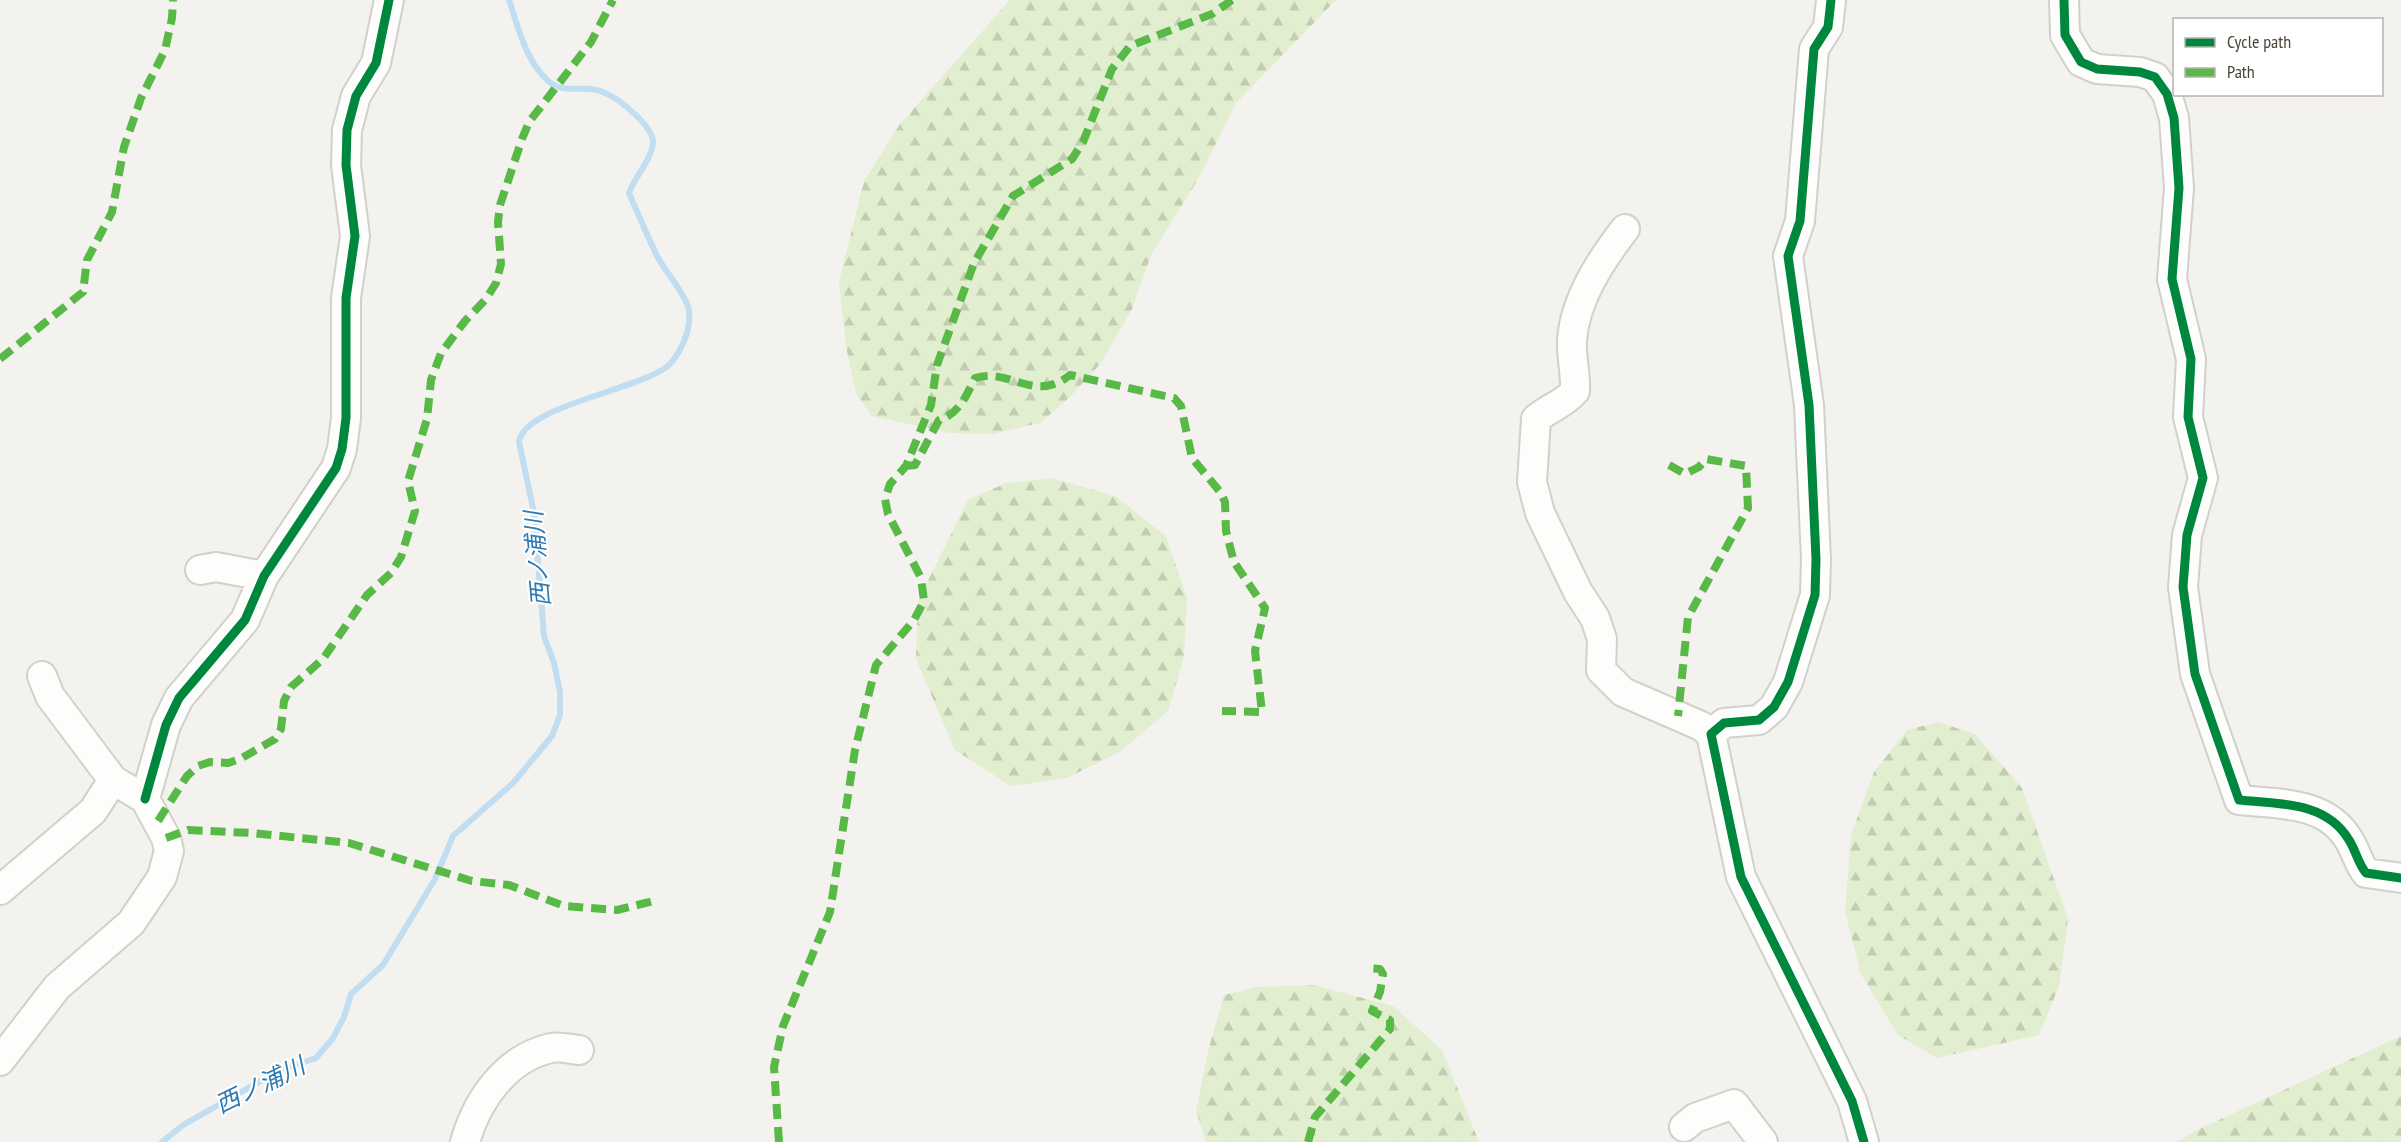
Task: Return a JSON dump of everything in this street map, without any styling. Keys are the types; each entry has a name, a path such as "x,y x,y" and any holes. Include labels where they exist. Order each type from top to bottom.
{"street":[{"path":"145,799 166,725 179,698 245,620 264,576 336,468 342,449 346,418 346,298 355,236 346,165 347,130 356,96 376,63 389,0"},
{"path":"1711,734 1724,723 1759,720 1774,707 1788,682 1815,595 1816,559 1809,405 1788,256 1800,221 1814,49 1828,27 1831,0"},
{"path":"2064,0 2065,35 2081,62 2097,69 2140,72 2155,77 2167,94 2174,118 2179,189 2172,279 2191,359 2188,417 2203,478 2187,535 2183,587 2195,674 2239,800 2306,807 2328,818 2349,839 2366,873 2401,878"},
{"path":"1625,229 1587,287 1577,319 1572,340 1575,391 1567,400 1546,410 1536,418 1532,482 1540,513 1578,592 1595,618 1602,639 1601,670 1623,692 1701,726 1711,734 1741,877 1852,1101 1864,1142"},
{"path":"200,570 216,567 264,576"},
{"path":"0,1061 57,987 131,923 162,877 169,851 166,838 145,799 113,780 50,696 42,676"},
{"path":"0,890 93,812 113,780"},
{"path":"465,1142 480,1102 492,1086 528,1056 554,1047 579,1050"},
{"path":"1684,1127 1695,1118 1734,1104 1763,1142"}],"green space":[{"path":"1010,0 1336,0 1236,103 1200,176 1152,253 1132,309 1101,363 1070,397 1040,423 993,434 949,433 872,416 856,393 846,347 839,281 864,181 900,124"},
{"path":"1051,478 1115,496 1166,536 1187,598 1184,656 1168,711 1121,751 1067,778 1011,786 955,750 916,659 918,601 968,500 1006,483"},
{"path":"1938,722 1975,734 2022,788 2068,919 2059,986 2039,1035 1937,1058 1898,1035 1861,974 1845,912 1851,835 1874,772 1907,730"},
{"path":"1314,985 1393,1006 1442,1050 1479,1142 1206,1142 1196,1111 1208,1051 1224,995 1256,987"},
{"path":"2401,1036 2401,1142 2177,1142 2195,1131"}],"waterway":[{"name":"西ノ浦川","path":"162,1142 183,1125 280,1070 316,1058 333,1038 344,1017 351,994 383,965 435,879 453,836 513,783 552,736 560,715 560,692 554,663 544,636 534,513 519,442 525,429 540,418 585,399 634,383 669,365 680,350 687,333 690,316 688,306 657,256 629,193 652,150 652,136 634,113 609,95 596,90 566,89 546,79 527,52 509,0"}],"marked path":[{"path":"0,359 83,292 87,260 112,212 124,147 141,98 165,50 172,18 173,0"},
{"path":"158,821 187,776 198,766 210,762 228,763 240,759 275,739 281,729 284,701 291,687 323,659 367,595 391,573 401,557 415,511 408,481 427,419 431,380 441,353 465,321 486,299 496,283 501,264 498,222 500,205 522,139 529,122 591,42 613,0"},
{"path":"779,1142 774,1067 783,1026 830,912 855,750 876,665 914,620 924,601 921,578 888,514 885,499 890,484 906,466 931,405 937,365 974,263 1013,196 1072,159 1083,142 1112,69 1130,46 1212,14 1232,0"},
{"path":"906,466 915,465 939,420 957,409 975,378 1000,377 1033,386 1045,386 1057,383 1070,375 1174,398 1181,406 1192,458 1221,493 1225,502 1226,531 1234,562 1265,608 1255,651 1262,712 1222,711"},
{"path":"1669,465 1685,474 1699,467 1706,459 1746,466 1748,508 1688,617 1678,716"},
{"path":"166,838 188,830 252,833 349,843 472,881 509,885 564,906 617,910 658,900"},
{"path":"1308,1142 1315,1117 1390,1029 1390,1020 1372,1011 1380,992 1383,974 1380,969 1367,968"}],"cycle path":[{"path":"145,799 166,725 179,698 245,620 264,576 336,468 342,449 346,418 346,298 355,236 346,165 347,130 356,96 376,63 389,0"},
{"path":"1831,0 1828,27 1814,49 1800,221 1788,256 1809,405 1816,559 1815,595 1788,682 1774,707 1759,720 1724,723 1711,734 1741,877 1852,1101 1864,1142"},
{"path":"2064,0 2065,35 2081,62 2097,69 2140,72 2155,77 2167,94 2174,118 2179,188 2172,279 2191,359 2188,417 2203,478 2187,535 2183,587 2195,674 2239,800 2285,804 2314,811 2339,827 2349,840 2366,873 2401,878"}]}
